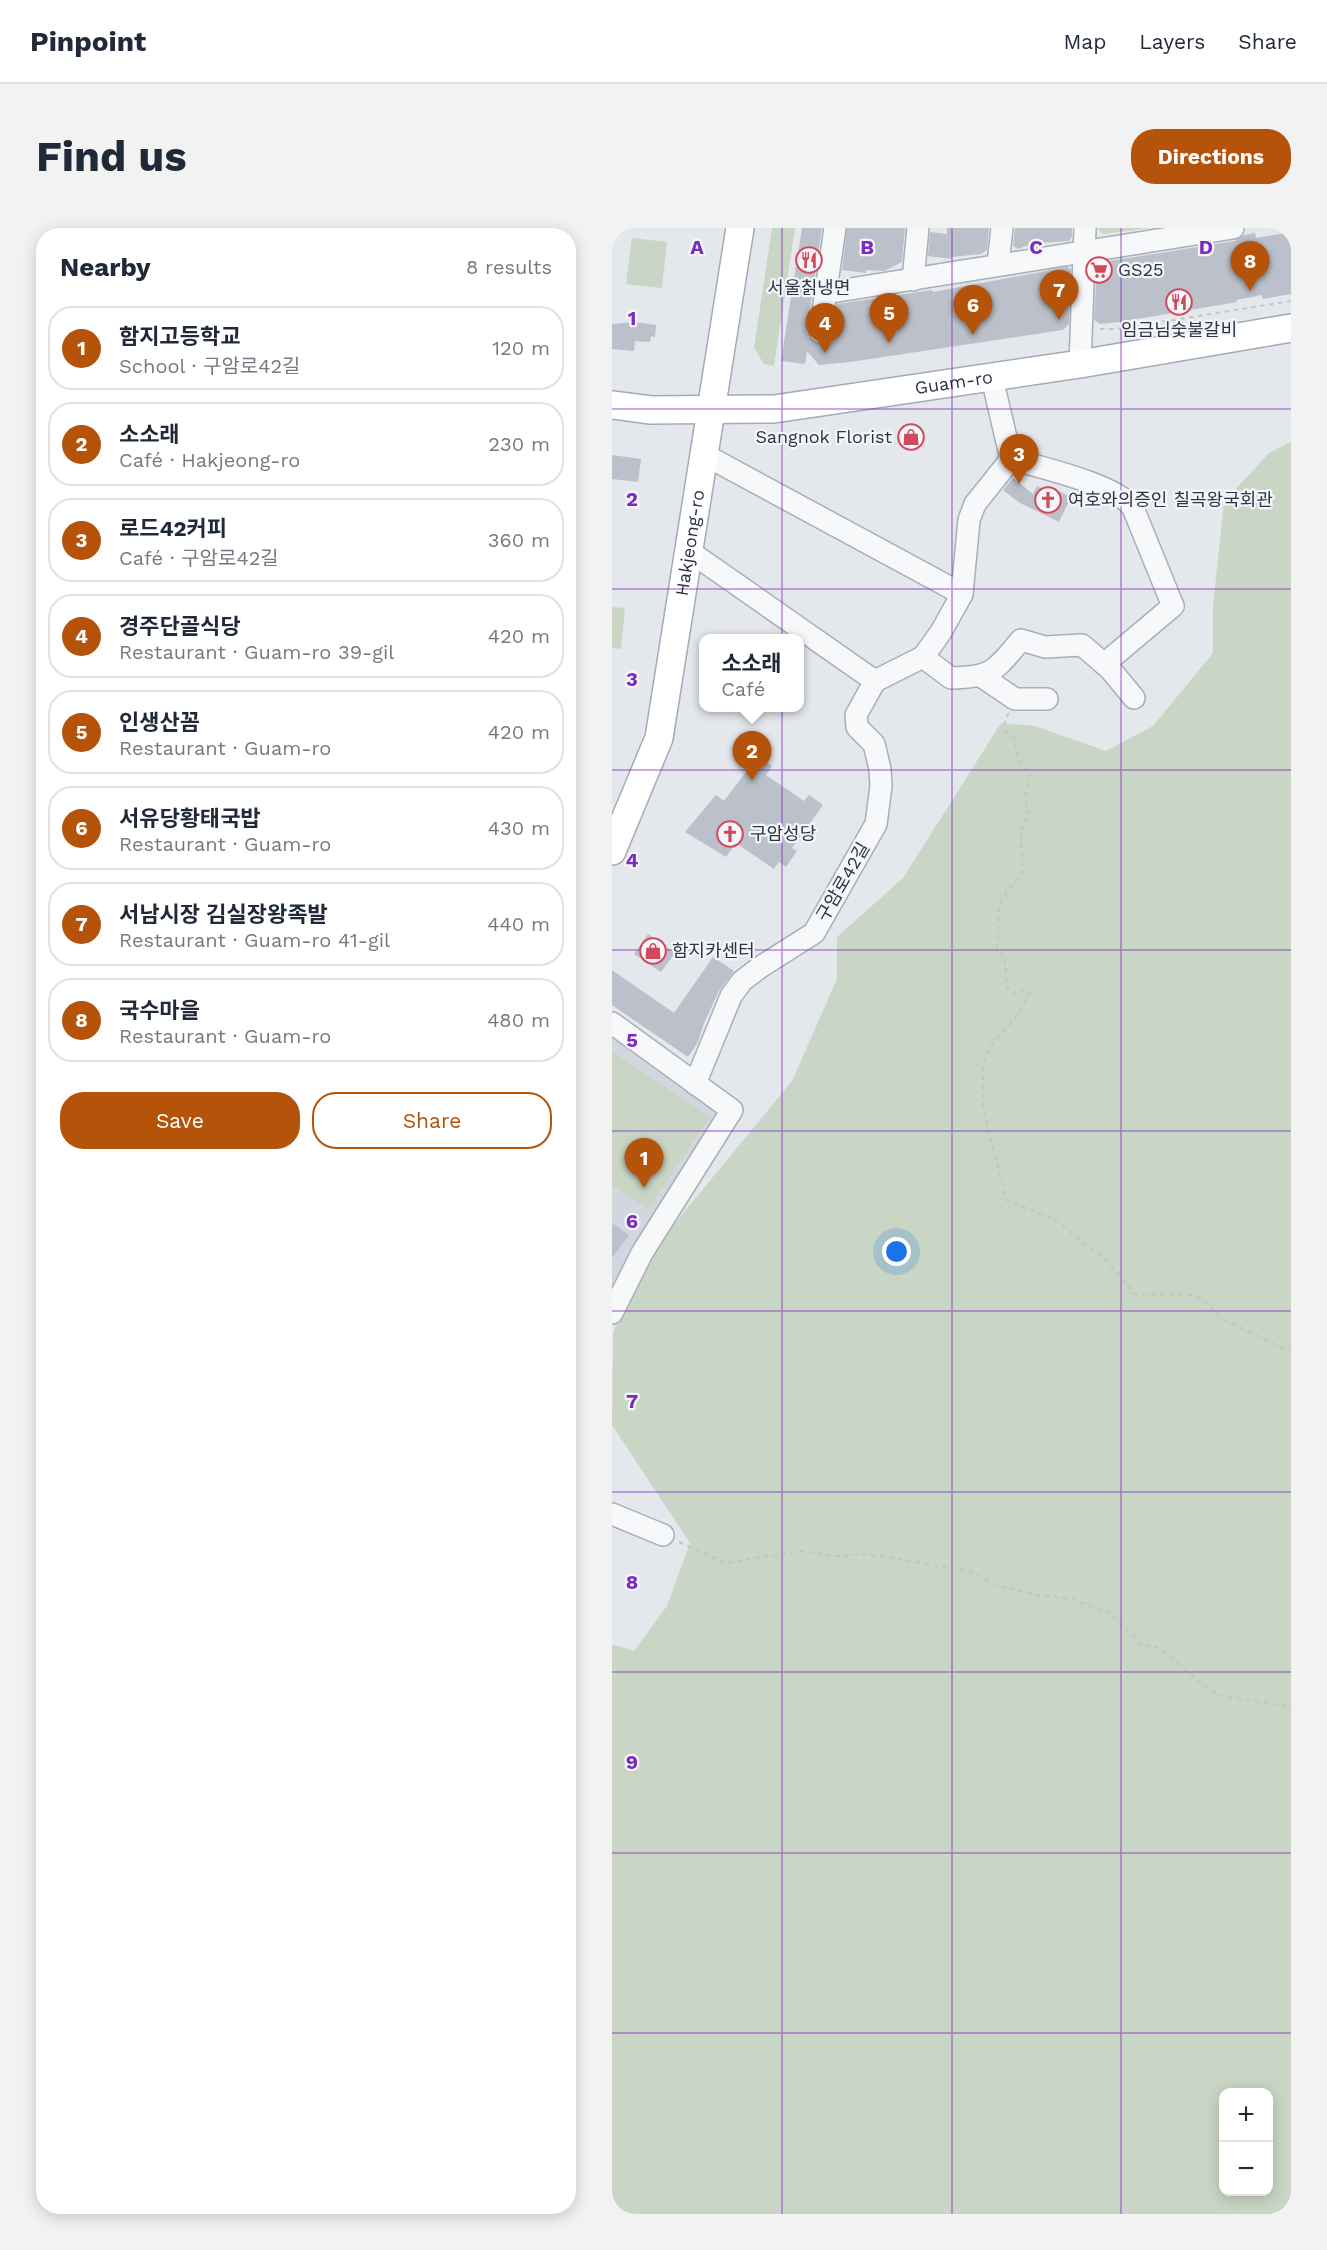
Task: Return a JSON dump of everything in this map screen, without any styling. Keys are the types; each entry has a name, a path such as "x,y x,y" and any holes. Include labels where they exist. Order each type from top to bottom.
{"main road":[{"name":"Hakjeong-ro","path":"612,851 659,738 713,410 740,228"},
{"name":"Guam-ro","path":"612,405 651,410 774,409 992,378 1291,328"}],"street":[{"path":"820,332 835,228"},
{"path":"913,280 918,228"},
{"path":"998,264 1002,228"},
{"path":"1080,364 1085,228"},
{"path":"825,293 1233,228"},
{"path":"992,378 1011,459"},
{"path":"705,455 962,594"},
{"path":"689,551 875,681 923,657 941,633 962,594 969,520 975,504 1011,459"},
{"path":"1011,459 1082,480 1127,499 1133,508 1173,606 1104,664"},
{"path":"923,657 951,678 981,676 992,672 1021,640 1045,647 1082,645 1104,664 1134,698"},
{"path":"981,676 1015,699 1047,699"},
{"name":"구암로42길","path":"695,1084 730,996 742,981 759,968 814,933 876,825 882,786 880,769 874,744 857,727 856,715 875,681"},
{"path":"612,1023 732,1110 642,1253 612,1313"},
{"path":"612,1514 663,1535"}],"path":[{"path":"1095,326 1100,329 1118,329 1291,301"},
{"path":"1015,699 1005,719 1005,730 1014,737 1019,762 1030,773 1025,798 1029,812 1021,830 1020,844 1024,855 1022,874 1007,891 999,905 998,948 1005,958 1007,987 1013,993 1019,990 1030,992 1017,1017 992,1044 983,1064 983,1107 1006,1200 1054,1219 1107,1261 1136,1294 1191,1295 1200,1298 1223,1318 1282,1348 1291,1347"},
{"path":"663,1535 726,1563 800,1551 836,1556 867,1554 970,1571 998,1586 1038,1595 1072,1599 1110,1614 1142,1645 1157,1647 1217,1695 1291,1707"}],"shaded area":[{"path":"612,1035 726,1113 626,1263 612,1289"}],"green space":[{"path":"772,228 795,228 774,366 764,364 754,348"},
{"path":"1097,228 1149,228 1103,234"},
{"path":"632,238 667,242 662,288 626,284"},
{"path":"1291,442 1291,2214 612,2214 612,1644 634,1651 667,1606 690,1543 612,1425 613,1333 638,1268 792,1081 837,979 837,937 903,878 1001,723 1035,726 1106,751 1153,726 1213,653 1213,606 1224,502 1269,453"},
{"path":"612,607 625,608 621,649 612,648"},
{"path":"612,1052 710,1117 648,1209 612,1185"}],"building":[{"path":"802,228 822,228 807,330 808,337 818,344 830,339 837,304 932,290 933,292 1068,267 1071,270 1069,324 1063,330 850,362 819,365 807,351 805,364 781,361"},
{"path":"847,228 905,228 902,262 884,271 866,270 866,273 842,270"},
{"path":"947,228 989,228 987,250 981,254 952,257 952,259 928,256 930,232 947,234"},
{"path":"1015,228 1072,228 1072,236 1069,241 1038,243 1038,246 1025,246 1018,249 1013,246"},
{"path":"1291,232 1291,294 1263,299 1262,295 1236,300 1237,302 1120,322 1100,324 1094,320 1097,263 1235,241 1243,235 1255,233 1256,238"},
{"path":"635,322 656,325 655,337 651,336 650,342 635,341 634,351 612,349 612,324"},
{"path":"612,455 641,459 638,482 612,479"},
{"path":"1013,478 1033,494 1037,486 1057,496 1059,491 1071,497 1059,522 1020,503 1003,490"},
{"path":"758,756 772,766 766,775 804,801 809,795 823,805 792,848 797,851 786,867 779,862 774,869 736,843 726,857 685,832 716,795 724,801"},
{"path":"648,934 675,953 661,972 634,954"},
{"path":"713,957 734,971 719,991 698,1042 688,1057 612,1005 612,970 674,1013"},
{"path":"612,1223 629,1235 612,1258"}],"place":[{"name":"서울칡냉면","path":"809,260"},
{"name":"GS25","path":"1099,270"},
{"name":"국수마을","path":"1250,291"},
{"name":"임금님숯불갈비","path":"1179,302"},
{"name":"서남시장 김실장왕족발","path":"1059,320"},
{"name":"서유당황태국밥","path":"973,335"},
{"name":"인생산꼼","path":"889,343"},
{"name":"경주단골식당","path":"825,353"},
{"name":"Sangnok Florist","path":"911,437"},
{"name":"로드42커피","path":"1019,484"},
{"name":"여호와의증인 칠곡왕국회관","path":"1048,500"},
{"name":"소소래","path":"752,781"},
{"name":"구암성당","path":"730,834"},
{"name":"함지카센터","path":"653,951"},
{"name":"함지고등학교","path":"644,1188"}]}
